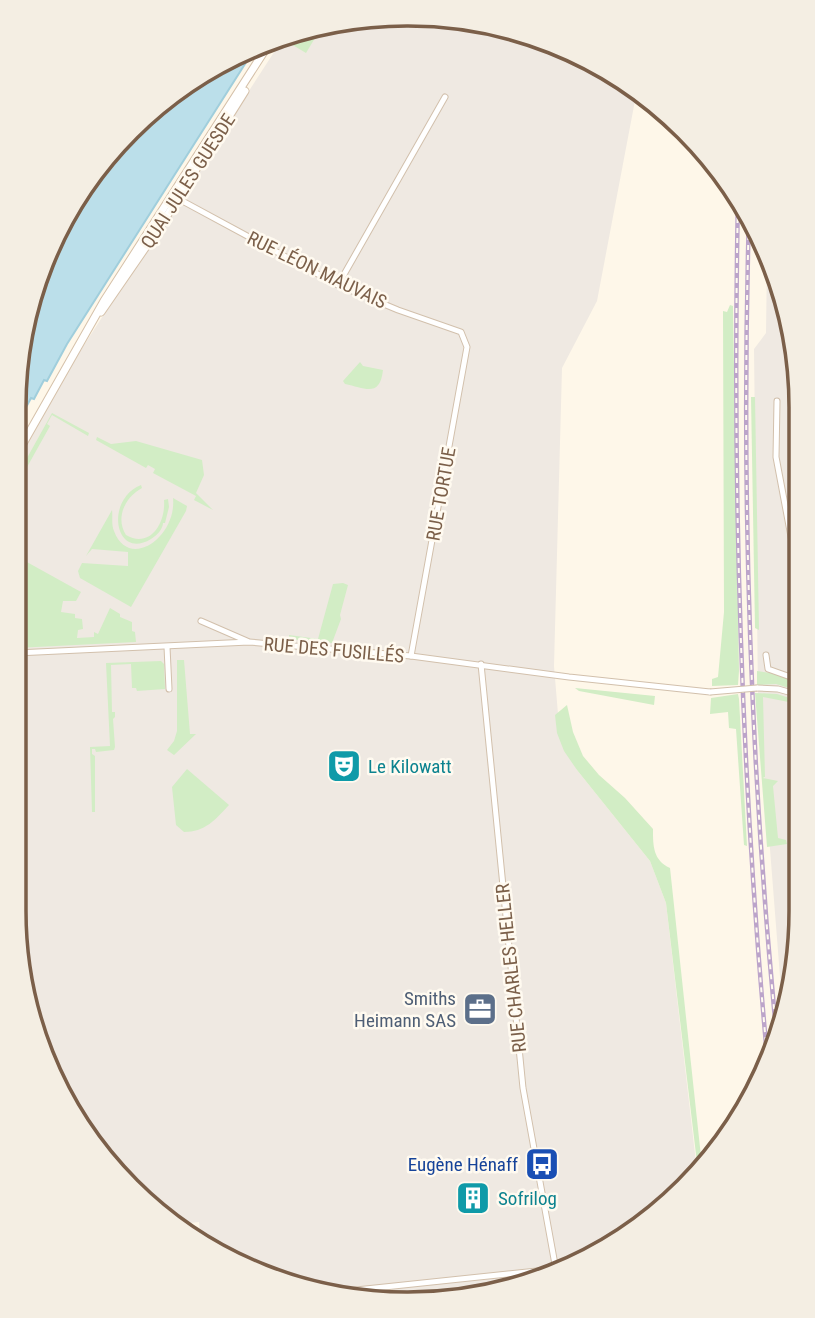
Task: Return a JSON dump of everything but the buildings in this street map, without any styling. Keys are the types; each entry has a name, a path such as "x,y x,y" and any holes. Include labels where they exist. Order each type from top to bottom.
{"main road":[{"name":"QUAI JULES GUESDE","path":"175,197 271,52"},
{"name":"QUAI JULES GUESDE","path":"26,437 98,315 107,306 262,55"}],"street":[{"path":"338,285 445,97"},
{"name":"RUE LÉON MAUVAIS","path":"175,197 338,285 461,332"},
{"name":"RUE TORTUE","path":"411,656 467,347 461,332"},
{"path":"777,401 776,457 789,526"},
{"path":"201,621 249,642"},
{"path":"218,628 220,644"},
{"name":"RUE DES FUSILLÉS","path":"26,653 286,642 710,692 757,688 789,692"},
{"path":"167,647 169,689"},
{"path":"766,655 768,669 789,676"},
{"name":"RUE CHARLES HELLER","path":"481,664 523,1088 555,1262"},
{"path":"366,1289 531,1272"}],"shaded area":[{"path":"383,27 457,30 506,39 553,55 598,77 635,102 597,301 562,368 554,666 560,738 577,770 650,861 666,903 696,1160 640,1213 576,1252 530,1272 506,1279 432,1291 358,1288 285,1272 217,1241 200,1230 199,1222 190,1223 156,1197 105,1143 77,1101 46,1033 34,985 27,935 26,441 51,396 276,50 309,39"},
{"path":"767,279 781,333 789,408 789,910 781,986 758,696 754,349 766,333"}],"green space":[{"path":"315,38 306,53 291,44"},
{"path":"730,305 733,306 739,671 738,685 712,686 712,679 718,677 724,612 723,311 727,312"},
{"path":"360,362 363,366 383,370 379,385 375,388 345,384 343,381"},
{"path":"751,397 755,397 759,630 755,628"},
{"path":"52,413 89,433 88,436 52,415 47,424 50,426 26,469 26,460"},
{"path":"97,437 111,444 136,441 202,460 204,475 196,493 213,510 194,500 196,496 153,473 155,469 148,465 146,468 96,440"},
{"path":"141,485 142,488 131,497 124,508 121,522 126,535 142,539 149,536 162,518 164,500 168,499 169,507 165,523 158,533 139,544 129,542 122,536 118,514 129,493"},
{"path":"173,498 187,506 186,511 131,607 80,578 78,571 82,563 128,566 128,552 92,549 86,556 112,510 113,528 121,543 130,548 140,548 151,544 168,525"},
{"path":"26,562 81,592 76,601 63,601 61,612 75,614 75,618 82,619 83,629 78,630 77,638 94,637 94,632 98,634 110,608 120,614 120,617 132,622 136,642 26,648"},
{"path":"333,584 348,585 341,619 332,643 289,639 289,635 318,639"},
{"path":"177,660 184,660 190,734 196,734 174,755 167,750 177,731"},
{"path":"161,661 164,664 165,689 137,691 132,688 131,664 111,665 115,747 114,750 96,752 92,749 95,756 95,812 92,812 90,747 110,746 106,663"},
{"path":"757,671 789,679 789,688 776,684 757,685"},
{"path":"575,688 655,696 654,705 579,691"},
{"path":"755,693 789,698 789,702 763,697 763,778 778,781 773,786 778,838 786,840 787,844 767,847"},
{"path":"738,694 747,846 744,845 736,729 729,728 728,712 710,714 711,698"},
{"path":"567,705 573,732 583,756 653,829 657,857 670,868 701,1154 697,1159 666,903 650,861 564,751 557,733 555,715"},
{"path":"187,769 229,805 204,827 184,832 176,825 172,787"}],"water":[{"path":"246,63 67,344 47,381 44,380 34,399 31,398 26,407 30,358 39,309 55,262 77,217 105,175 156,121 217,77"}],"railway":[{"path":"738,216 736,415 741,632 751,849 766,1041"},
{"path":"749,238 746,421 750,628 760,834 775,1014"}],"place":[{"name":"Le Kilowatt","path":"344,766"},
{"name":"Smiths Heimann SAS","path":"480,1009"},
{"name":"Eugène Hénaff","path":"542,1164"},
{"name":"Sofrilog","path":"473,1198"}]}
